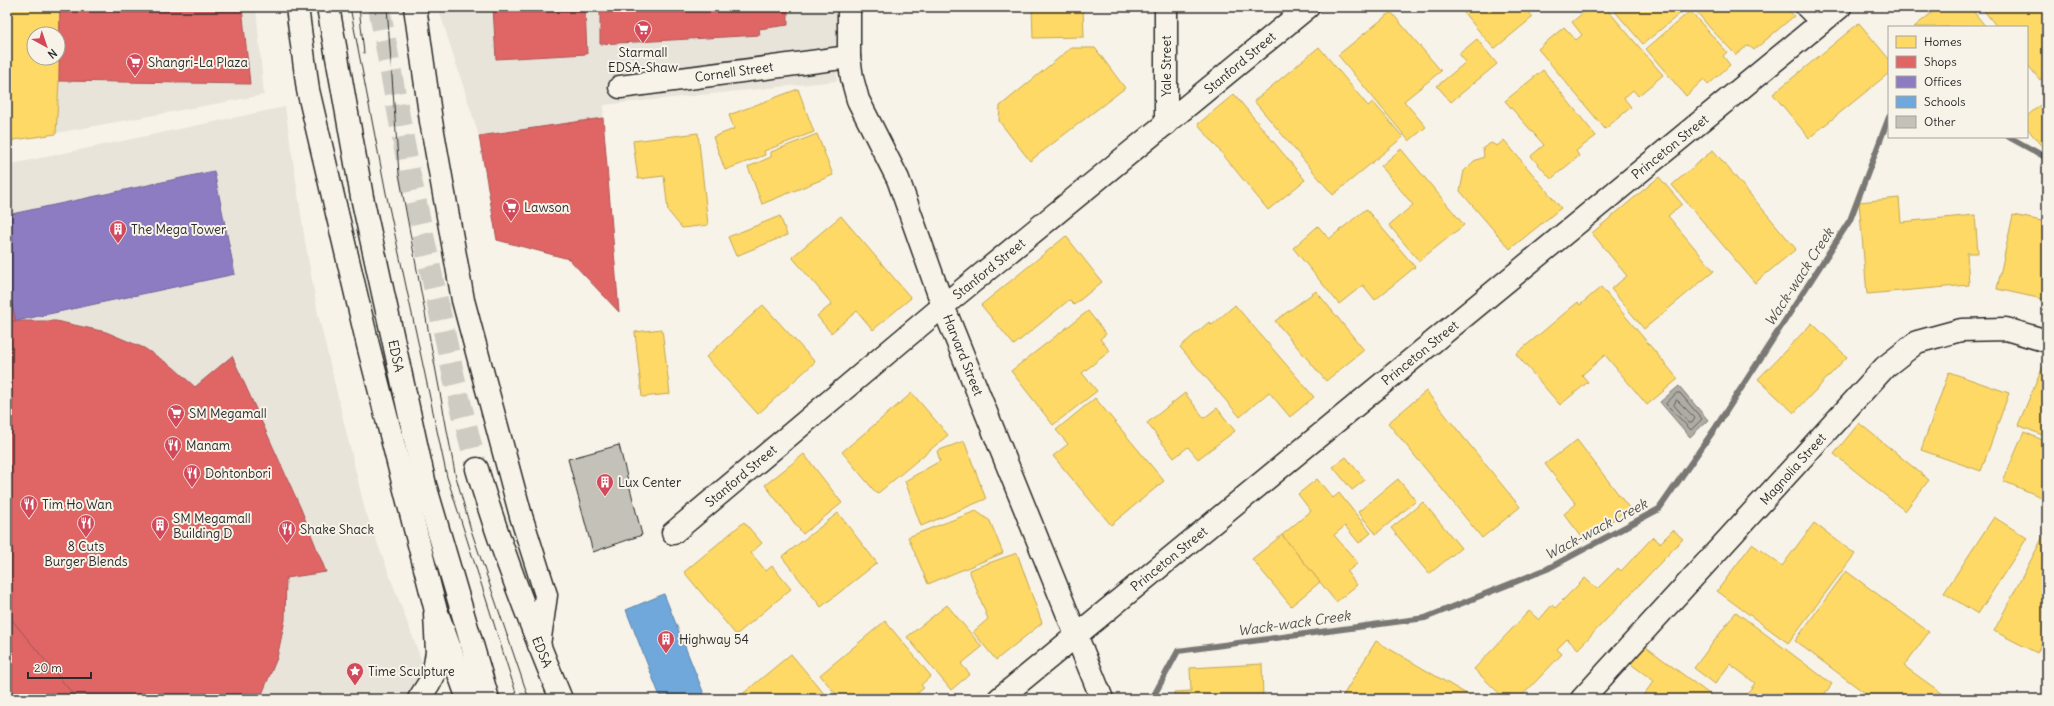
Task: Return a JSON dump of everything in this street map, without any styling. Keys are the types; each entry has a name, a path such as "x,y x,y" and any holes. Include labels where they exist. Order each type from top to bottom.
{"main road":[{"path":"297,7 308,90 368,345 435,607 468,699"},
{"name":"EDSA","path":"328,7 362,197 425,485 488,699"},
{"path":"415,7 431,121 463,300 511,481 546,595 539,645"},
{"name":"Harvard Street","path":"849,7 849,57 852,78 858,100 898,179 943,306 1102,699"},
{"name":"Yale Street","path":"1166,7 1166,124"},
{"name":"Stanford Street","path":"673,533 943,306 1308,7"},
{"name":"Princeton Street","path":"999,699 1814,14 1840,7"},
{"name":"Cornell Street","path":"620,87 849,57"},
{"name":"Magnolia Street","path":"1582,699 1885,367 1917,342 1961,330 2006,329 2047,341"},
{"name":"EDSA","path":"477,468 494,526 560,699"},
{"path":"419,699 433,678 437,652 435,607"}],"shaded area":[{"name":"Shangri-La Plaza","path":"7,7 256,7 264,95 7,142"},
{"name":"Starmall EDSA-Shaw","path":"438,7 838,7 837,81 604,105 603,118 479,136"},
{"name":"SM Megamall","path":"285,107 305,241 318,314 365,510 436,699 7,699 7,165"}],"water":[{"path":"1679,386 1708,420 1690,437 1660,402"}],"building: Homes":[{"path":"7,7 60,7 60,26 26,26 26,66 59,66 56,134 7,141"},
{"path":"1032,7 1083,7 1084,37 1033,38"},
{"path":"1459,7 1525,7 1533,17 1494,49"},
{"path":"1590,7 1605,7 1663,75 1638,96 1633,90 1624,98 1631,107 1605,129 1538,49 1564,27 1576,40 1582,35 1572,22"},
{"path":"1611,7 1688,7 1643,44"},
{"path":"1701,7 1786,7 1794,16 1754,50 1748,45 1736,55 1696,11"},
{"path":"1939,7 1970,7 1985,26 1915,26"},
{"path":"1981,7 2047,7 2047,75 2040,80 2028,65 2028,26 1996,26"},
{"path":"1690,11 1727,52 1723,56 1730,65 1708,85 1704,79 1686,96 1646,49"},
{"path":"1391,12 1441,71 1404,101 1426,127 1409,141 1338,55"},
{"path":"1859,23 1888,58 1888,74 1809,138 1773,94"},
{"path":"1477,39 1497,64 1451,102 1437,86 1466,62 1459,54"},
{"path":"1319,47 1368,106 1373,102 1403,137 1333,195 1254,101"},
{"path":"1071,48 1095,48 1125,88 1030,161 999,121 1000,106"},
{"path":"1543,70 1596,136 1576,151 1579,156 1551,179 1531,156 1544,145 1505,101"},
{"path":"798,89 814,132 764,151 765,155 725,170 713,137 734,129 729,115"},
{"path":"1234,94 1305,180 1268,210 1198,124"},
{"path":"2046,100 2047,101 2047,153 2028,129 2028,115"},
{"path":"698,133 708,225 682,228 668,211 664,176 638,179 633,141"},
{"path":"817,134 833,175 762,204 748,167 771,157 771,152"},
{"path":"1504,140 1561,208 1510,249 1460,191 1464,171 1474,161 1484,157 1483,148 1491,143 1497,146"},
{"path":"1401,149 1464,225 1419,261 1389,225 1413,205 1381,166"},
{"path":"1713,150 1796,249 1755,283 1672,185"},
{"path":"1659,177 1682,204 1668,216 1714,271 1644,329 1611,289 1627,276 1592,233"},
{"path":"1899,198 1901,222 1975,215 1978,253 1967,253 1969,285 1867,294 1859,202"},
{"path":"1366,209 1415,267 1375,300 1363,285 1339,304 1293,248 1318,226 1329,239"},
{"path":"2013,215 2047,222 2047,300 1997,289"},
{"path":"780,216 787,235 736,256 728,237"},
{"path":"841,216 911,298 873,330 857,311 831,333 817,316 832,304 792,257"},
{"path":"1066,236 1102,282 1074,305 1069,300 1014,345 981,305"},
{"path":"1601,287 1678,379 1647,405 1605,355 1582,375 1588,382 1560,405 1516,354 1578,302 1580,305"},
{"path":"1316,291 1364,350 1326,381 1275,321"},
{"path":"763,305 815,362 758,414 706,357"},
{"path":"1235,305 1314,397 1290,417 1269,392 1240,417 1180,347 1209,322 1212,325"},
{"path":"1088,311 1106,334 1100,339 1110,351 1082,373 1097,391 1053,425 1011,371"},
{"path":"1812,323 1847,357 1794,413 1758,379"},
{"path":"662,329 670,394 642,397 635,332"},
{"path":"2047,357 2047,437 2018,425"},
{"path":"1949,372 2009,393 1981,471 1921,450"},
{"path":"1426,391 1520,507 1482,538 1388,423"},
{"path":"912,393 948,435 877,494 842,452"},
{"path":"1185,393 1204,418 1217,408 1235,431 1198,459 1188,447 1174,458 1147,423"},
{"path":"1095,398 1164,481 1111,525 1053,456 1068,444 1056,430"},
{"path":"1859,423 1929,480 1905,511 1834,454"},
{"path":"2024,432 2047,442 2046,499 2003,481"},
{"path":"1577,440 1629,508 1585,541 1564,514 1576,504 1545,464"},
{"path":"964,441 986,499 921,526 905,481 940,461 937,451"},
{"path":"804,454 842,503 803,534 765,485"},
{"path":"1346,457 1365,480 1352,490 1333,467"},
{"path":"1317,479 1333,498 1339,493 1371,533 1359,543 1345,526 1334,535 1358,563 1347,572 1357,585 1336,602 1282,535 1311,511 1298,494"},
{"path":"1398,479 1416,501 1376,534 1358,512"},
{"path":"1423,502 1461,548 1429,574 1391,528"},
{"path":"976,511 990,521 1003,553 928,584 908,537"},
{"path":"838,513 877,563 821,607 782,557"},
{"path":"1994,517 2027,538 1978,614 1944,593"},
{"path":"744,522 762,543 751,553 766,571 772,566 791,589 736,635 684,572"},
{"path":"1814,523 1855,554 1788,643 1717,591 1752,544 1782,566"},
{"path":"1673,530 1683,539 1578,649 1567,639 1557,649 1562,654 1519,699 1505,699 1474,669 1529,611 1539,620 1552,605 1555,608 1585,578 1597,589 1618,568 1621,571 1653,537 1660,543"},
{"path":"2046,531 2047,634 2037,653 1994,631"},
{"path":"1282,535 1320,582 1291,606 1252,559"},
{"path":"1017,553 1042,623 996,660 973,632 988,619 969,570"},
{"path":"1846,571 1929,632 1904,666 1950,699 1873,699 1795,641"},
{"path":"947,605 982,647 961,664 970,674 951,690 907,637"},
{"path":"1736,612 1832,684 1821,699 1743,699 1755,683 1730,664 1715,684 1694,668"},
{"path":"885,621 931,676 921,685 924,688 910,699 840,699 820,675"},
{"path":"1376,641 1475,699 1341,699"},
{"path":"1642,644 1716,699 1640,699 1654,681 1628,662"},
{"path":"791,654 826,696 823,699 742,699 740,696"},
{"path":"1262,664 1263,699 1175,699 1174,692 1191,691 1190,668"}],"building: Shops":[{"path":"60,7 242,7 250,84 59,81 59,66 66,66 66,26 60,26"},
{"path":"493,7 585,7 587,54 496,59"},
{"path":"600,7 788,7 788,25 759,29 760,35 600,44"},
{"path":"603,118 619,312 569,259 497,240 479,136"},
{"path":"7,284 16,321 7,321"},
{"name":"SM Megamall Building D","path":"7,321 56,321 106,332 144,348 173,367 195,387 232,356 301,509 326,572 286,578 285,620 277,658 260,699 77,699 7,614"},
{"path":"7,614 77,699 7,699"}],"building: Offices":[{"name":"The Mega Tower","path":"214,171 235,274 16,321 7,284 7,215"}],"building: Schools":[{"name":"Highway 54","path":"664,594 706,699 661,699 626,610"}],"building: Other":[{"name":"Lux Center","path":"619,445 642,535 593,552 568,459"}],"waterway":[{"name":"Wack-wack Creek","path":"1152,699 1178,651 1425,618 1547,569 1659,509 1716,427 1850,220 1888,120"},
{"name":"Wack-wack Creek","path":"2011,138 2047,158"}],"tunnel":[{"path":"379,7 409,171 455,382 477,469"}],"tram line":[{"path":"350,7 386,193 447,477 518,699"},
{"path":"359,7 364,53"},
{"path":"387,7 399,174 455,473 471,530 529,699"}],"place":[{"name":"Starmall EDSA-Shaw","path":"643,44"},
{"name":"Shangri-La Plaza","path":"135,77"},
{"name":"Lawson","path":"511,222"},
{"name":"The Mega Tower","path":"118,244"},
{"name":"SM Megamall","path":"176,428"},
{"name":"Manam","path":"173,460"},
{"name":"Dohtonbori","path":"192,488"},
{"name":"Lux Center","path":"605,497"},
{"name":"Tim Ho Wan","path":"29,519"},
{"name":"8 Cuts Burger Blends","path":"86,538"},
{"name":"SM Megamall Building D","path":"160,540"},
{"name":"Shake Shack","path":"287,544"},
{"name":"Highway 54","path":"666,654"},
{"name":"Time Sculpture","path":"355,686"}]}
